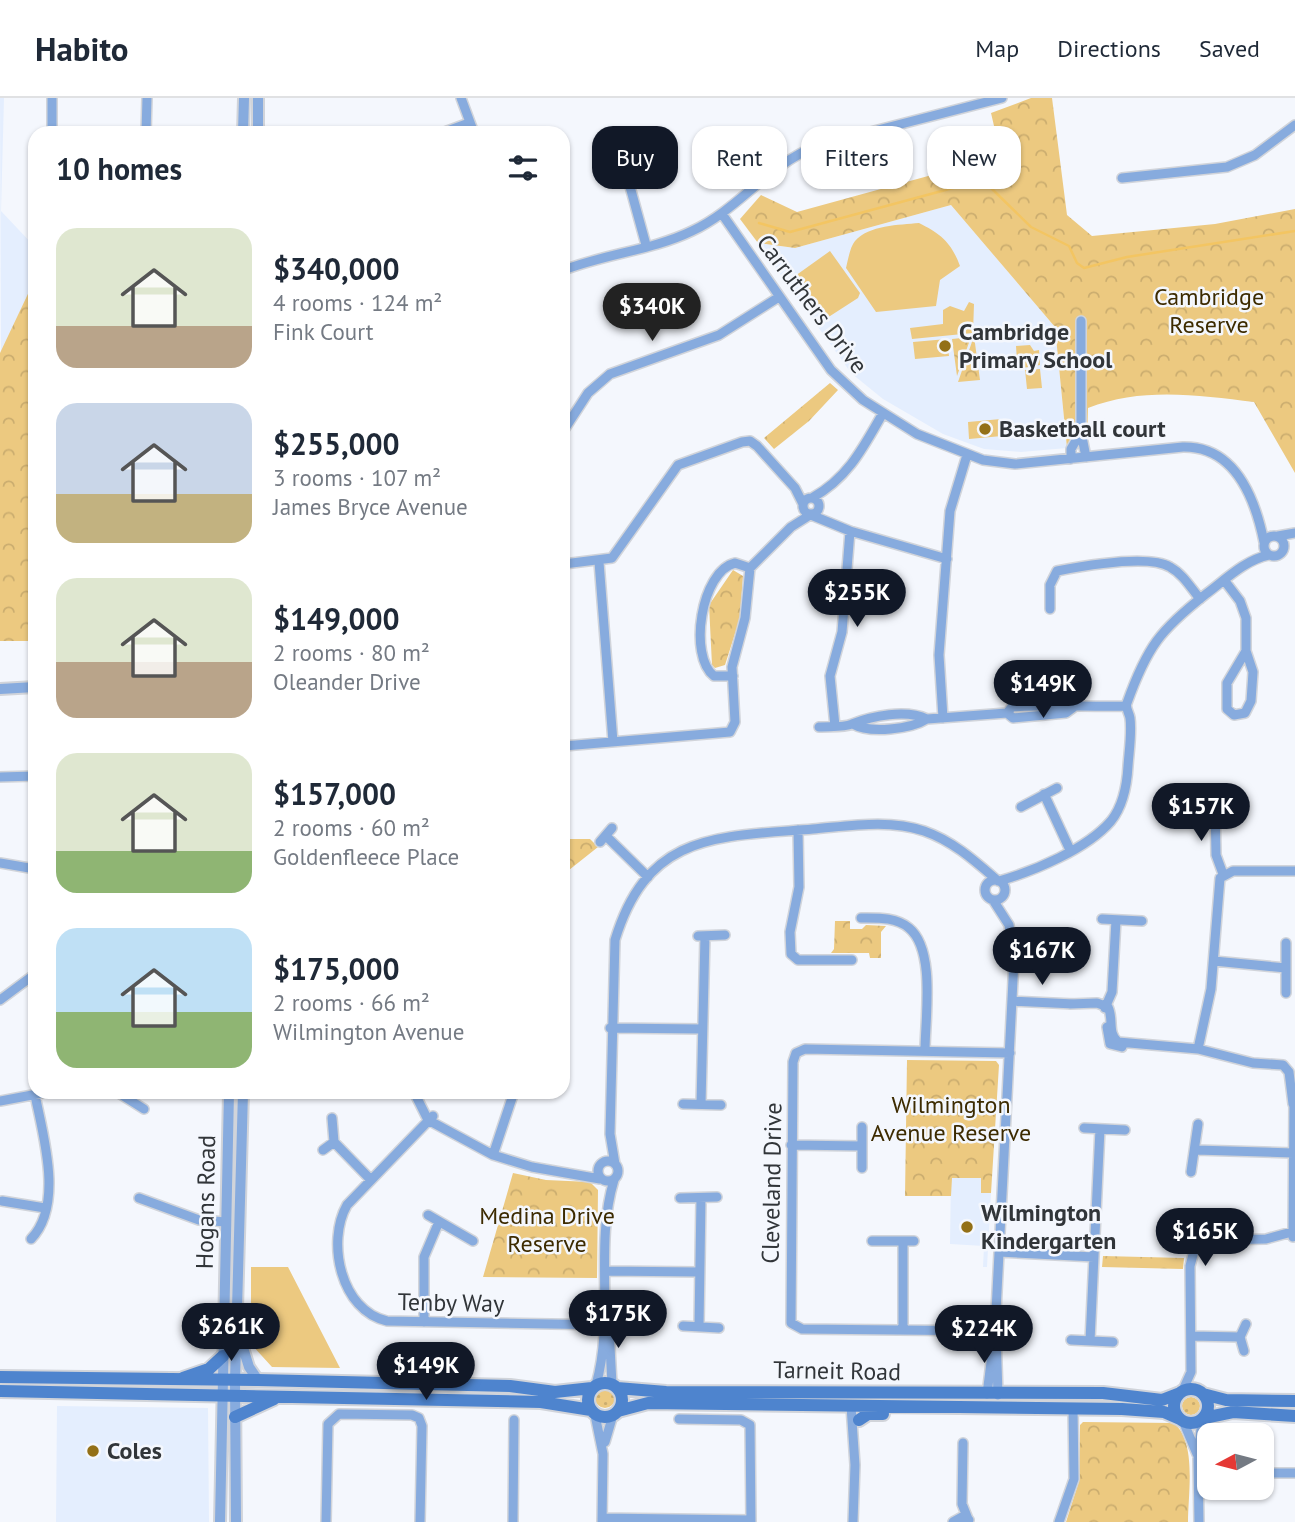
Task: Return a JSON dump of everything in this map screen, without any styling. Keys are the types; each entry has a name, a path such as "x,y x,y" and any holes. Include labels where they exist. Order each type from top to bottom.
{"main road":[{"path":"179,1379 209,1368 223,1356"},
{"path":"0,1377 258,1380 510,1387 555,1392 615,1386 622,1399 615,1413 593,1412 541,1402 0,1391"},
{"path":"593,1412 587,1399 594,1386"},
{"name":"Tarneit Road","path":"615,1386 666,1392 855,1393 993,1399"},
{"path":"1181,1420 1175,1403 1181,1393 1191,1389 1226,1400 1295,1401"},
{"path":"855,1393 856,1411"},
{"name":"Tarneit Road","path":"615,1413 648,1403 856,1411 1103,1393 1161,1400 1181,1393"},
{"path":"1202,1393 1208,1408 1203,1419"},
{"path":"235,1417 281,1397"},
{"path":"993,1399 1045,1408 1141,1409 1164,1412 1192,1423 1233,1412 1295,1416"}],"street":[{"path":"52,98 52,126"},
{"path":"146,126 147,98"},
{"path":"243,126 244,98"},
{"path":"258,98 258,126"},
{"path":"461,98 470,126"},
{"path":"570,268 691,232 722,215 763,177 802,152 838,139 1002,98"},
{"path":"461,126 469,123"},
{"path":"1122,178 1227,167 1242,163 1295,125"},
{"path":"631,189 646,245"},
{"name":"Carruthers Drive","path":"722,215 831,370 883,413 917,434 967,455 1015,464 1183,447 1209,450 1234,468 1255,507 1277,536"},
{"path":"570,421 588,393 610,374 719,335 779,297"},
{"path":"1081,321 1081,432 1086,457"},
{"path":"570,746 722,734 733,728 733,657 745,618 750,568 811,503 849,471 883,413"},
{"path":"1071,459 1072,446 1081,432"},
{"path":"570,564 599,562 617,554 673,470 687,461 750,442 828,523"},
{"path":"943,718 939,663 950,511 967,455"},
{"path":"811,503 811,515"},
{"name":"Carruthers Drive","path":"1255,507 1264,544"},
{"path":"811,515 850,531 947,559"},
{"path":"791,527 811,515"},
{"path":"835,726 830,676 842,632 850,531"},
{"path":"985,888 990,881 1028,872 1104,828 1121,803 1128,767 1130,721 1126,706 1140,667 1160,633 1244,565 1264,544 1267,537 1295,533"},
{"path":"1277,536 1284,547"},
{"path":"1244,565 1269,555 1279,555 1284,547 1295,541"},
{"path":"1264,544 1269,555"},
{"path":"1051,609 1050,585 1057,571 1142,561 1168,565 1180,573 1200,599"},
{"path":"599,562 613,743"},
{"path":"733,676 714,676 704,665 700,616 703,603 726,567 735,563 750,568"},
{"path":"1224,580 1245,611 1246,651 1252,672 1250,705 1245,713 1234,715 1227,709 1227,683 1246,651"},
{"path":"0,689 28,687"},
{"path":"819,727 853,724 863,718 915,714 927,719 943,718 1007,713 1012,707 1066,703 1074,707 1126,706"},
{"path":"0,777 28,776"},
{"path":"1021,807 1057,788"},
{"path":"1044,794 1070,850"},
{"path":"1198,1049 1214,961 1217,889 1223,874 1216,855 1215,801"},
{"path":"615,1386 606,1354 608,1207 618,1172 610,1134 610,1028 615,940 630,901 648,877 684,849 717,837 903,825 942,838 999,881 1005,893 1013,938 1013,1001 993,1399"},
{"path":"798,830 799,887 790,932 791,954 798,960 852,960"},
{"path":"606,836 648,877"},
{"path":"0,863 28,868"},
{"path":"976,863 987,895 1009,925"},
{"path":"1223,874 1233,871 1295,871"},
{"path":"993,900 1000,899 1028,872"},
{"path":"862,918 889,919 908,927 923,948 925,1051"},
{"path":"1102,919 1142,921"},
{"path":"1116,920 1112,992 1105,1008 1108,1018 1107,1038 1110,1044 1117,1047 1198,1049 1244,1060 1277,1059 1288,1063 1294,1077 1294,1234 1207,1246 1197,1256 1192,1304 1191,1372 1181,1393"},
{"path":"701,1104 702,936 725,935"},
{"path":"1286,943 1286,993"},
{"path":"1214,961 1286,968"},
{"path":"0,1000 28,979"},
{"path":"1013,1001 1105,1008"},
{"path":"610,1028 702,1029"},
{"name":"Cleveland Drive","path":"995,1331 802,1329 791,1323 793,1062 798,1052 1010,1053"},
{"path":"1,1098 28,1096"},
{"path":"32,1239 40,1227 50,1173 36,1099"},
{"path":"128,1099 144,1109"},
{"name":"Hogans Road","path":"229,1099 223,1356 229,1381"},
{"name":"Hogans Road","path":"220,1522 229,1381 237,1329 243,1099"},
{"path":"418,1099 431,1118 444,1123 450,1131 493,1155 532,1167 614,1180"},
{"path":"493,1155 512,1099"},
{"path":"683,1104 722,1105"},
{"path":"332,1118 334,1142 371,1180"},
{"name":"Tenby Way","path":"431,1118 371,1180 341,1216 336,1254 342,1272 367,1314 387,1321 607,1325"},
{"path":"1191,1172 1198,1124"},
{"path":"862,1127 862,1168"},
{"path":"1084,1129 1125,1130"},
{"path":"1090,1341 1100,1129"},
{"path":"608,1207 597,1171 610,1134"},
{"path":"323,1150 334,1142"},
{"path":"791,1145 862,1146"},
{"path":"1196,1150 1293,1153"},
{"path":"573,1172 602,1163 615,1164"},
{"path":"680,1198 716,1197"},
{"path":"139,1198 199,1220 226,1222"},
{"path":"699,1326 701,1198"},
{"path":"2,1201 45,1208"},
{"path":"428,1215 438,1224 473,1241"},
{"path":"424,1322 424,1257 438,1224"},
{"path":"872,1241 914,1241"},
{"path":"902,1330 903,1241"},
{"path":"999,1252 1094,1258"},
{"path":"606,1271 699,1272"},
{"path":"1244,1350 1240,1337 1246,1324"},
{"path":"683,1326 719,1328"},
{"path":"237,1329 249,1367 258,1380"},
{"path":"1191,1336 1240,1337"},
{"path":"1071,1340 1113,1342"},
{"path":"594,1386 606,1354"},
{"path":"1191,1372 1202,1393"},
{"name":"Hogans Road","path":"229,1395 235,1417 236,1522"},
{"path":"1059,1522 1073,1479 1073,1408"},
{"path":"855,1441 856,1411"},
{"path":"853,1522 856,1411"},
{"path":"593,1412 603,1454 602,1520 751,1521 750,1425 741,1420 679,1419"},
{"path":"603,1454 615,1413"},
{"path":"326,1522 328,1424 339,1414 412,1415 419,1418 422,1426 420,1522"},
{"path":"1202,1423 1203,1419"},
{"path":"513,1522 514,1420"},
{"path":"1181,1420 1197,1457"},
{"path":"962,1443 962,1504 970,1521 953,1521 962,1504"},
{"path":"226,1522 231,1517 231,1481 236,1460"},
{"path":"1274,1473 1295,1473"},
{"path":"1199,1500 1199,1522"}],"shaded area":[{"path":"0,98 4,98 1,211 28,240 28,294 1,353"},
{"name":"Cambridge Primary School","path":"951,205 1055,327 1067,448 1021,452 984,449 943,434 883,399 851,373 758,243 795,248"},
{"path":"951,1178 981,1178 981,1193 991,1193 987,1267 983,1267 984,1246 950,1244"},
{"path":"57,1406 208,1408 209,1522 56,1522"}],"green space":[{"name":"Cambridge Reserve","path":"1031,98 1052,98 1067,215 1092,236 1215,224 1295,209 1295,473 1254,402 1212,397 1149,395 1108,401 1088,408 1087,446 1067,448 1055,327 951,205 795,248 758,243 740,219 761,195 797,212 881,189 913,189 913,180 927,176 927,189 1021,189 1021,126 994,126 991,113"},
{"path":"919,223 944,240 960,266 940,280 936,306 876,312 846,268 852,247 861,236 876,229"},
{"path":"830,251 860,293 858,298 827,318 795,276"},
{"path":"28,294 28,641 0,641 0,353"},
{"path":"969,302 974,304 973,333 912,339 910,328 943,324 943,310 950,306 964,311"},
{"path":"974,336 980,380 958,382"},
{"path":"971,337 957,376 952,339"},
{"path":"947,339 949,356 915,359 913,342"},
{"path":"1030,345 1034,351 1039,350 1040,365 1023,368 1022,360 1017,361 1016,346"},
{"path":"1040,369 1042,388 1027,389 1025,370"},
{"path":"830,383 838,390 809,421 774,449 764,438"},
{"name":"Basketball court","path":"1001,419 1002,436 969,439 968,422"},
{"path":"733,570 743,576 740,618 725,665 715,668 712,665 709,605"},
{"path":"570,839 590,839 598,847 570,869"},
{"path":"835,921 850,921 850,929 862,929 866,925 886,926 881,932 881,958 870,958 869,953 831,953 834,949"},
{"name":"Wilmington Avenue Reserve","path":"907,1060 996,1061 999,1065 991,1193 981,1193 981,1178 952,1178 951,1196 905,1196"},
{"name":"Medina Drive Reserve","path":"513,1173 546,1180 590,1182 598,1190 597,1278 483,1277"},
{"path":"1103,1256 1184,1258 1183,1269 1102,1267"},
{"path":"251,1267 288,1267 340,1368 272,1367 251,1344"},
{"path":"378,1388 544,1395 458,1396"},
{"path":"605,1388 612,1391 615,1398 612,1405 605,1408 598,1405 595,1398 598,1391"},
{"path":"1108,1397 1146,1403 1145,1406 1057,1404 1057,1398"},
{"path":"1191,1397 1197,1400 1200,1406 1197,1412 1191,1415 1185,1412 1182,1406 1185,1400"},
{"path":"1083,1422 1174,1423 1181,1432 1189,1455 1188,1522 1066,1522 1079,1481 1080,1425"}],"waterway":[{"path":"759,223 790,232 975,182 991,188 1031,227 1069,246 1077,263 1084,268 1127,257 1295,231"}],"place":[{"name":"Cambridge Primary School","path":"945,346"},
{"name":"Basketball court","path":"985,429"},
{"name":"Wilmington Kindergarten","path":"967,1227"},
{"name":"Coles","path":"93,1451"}]}
